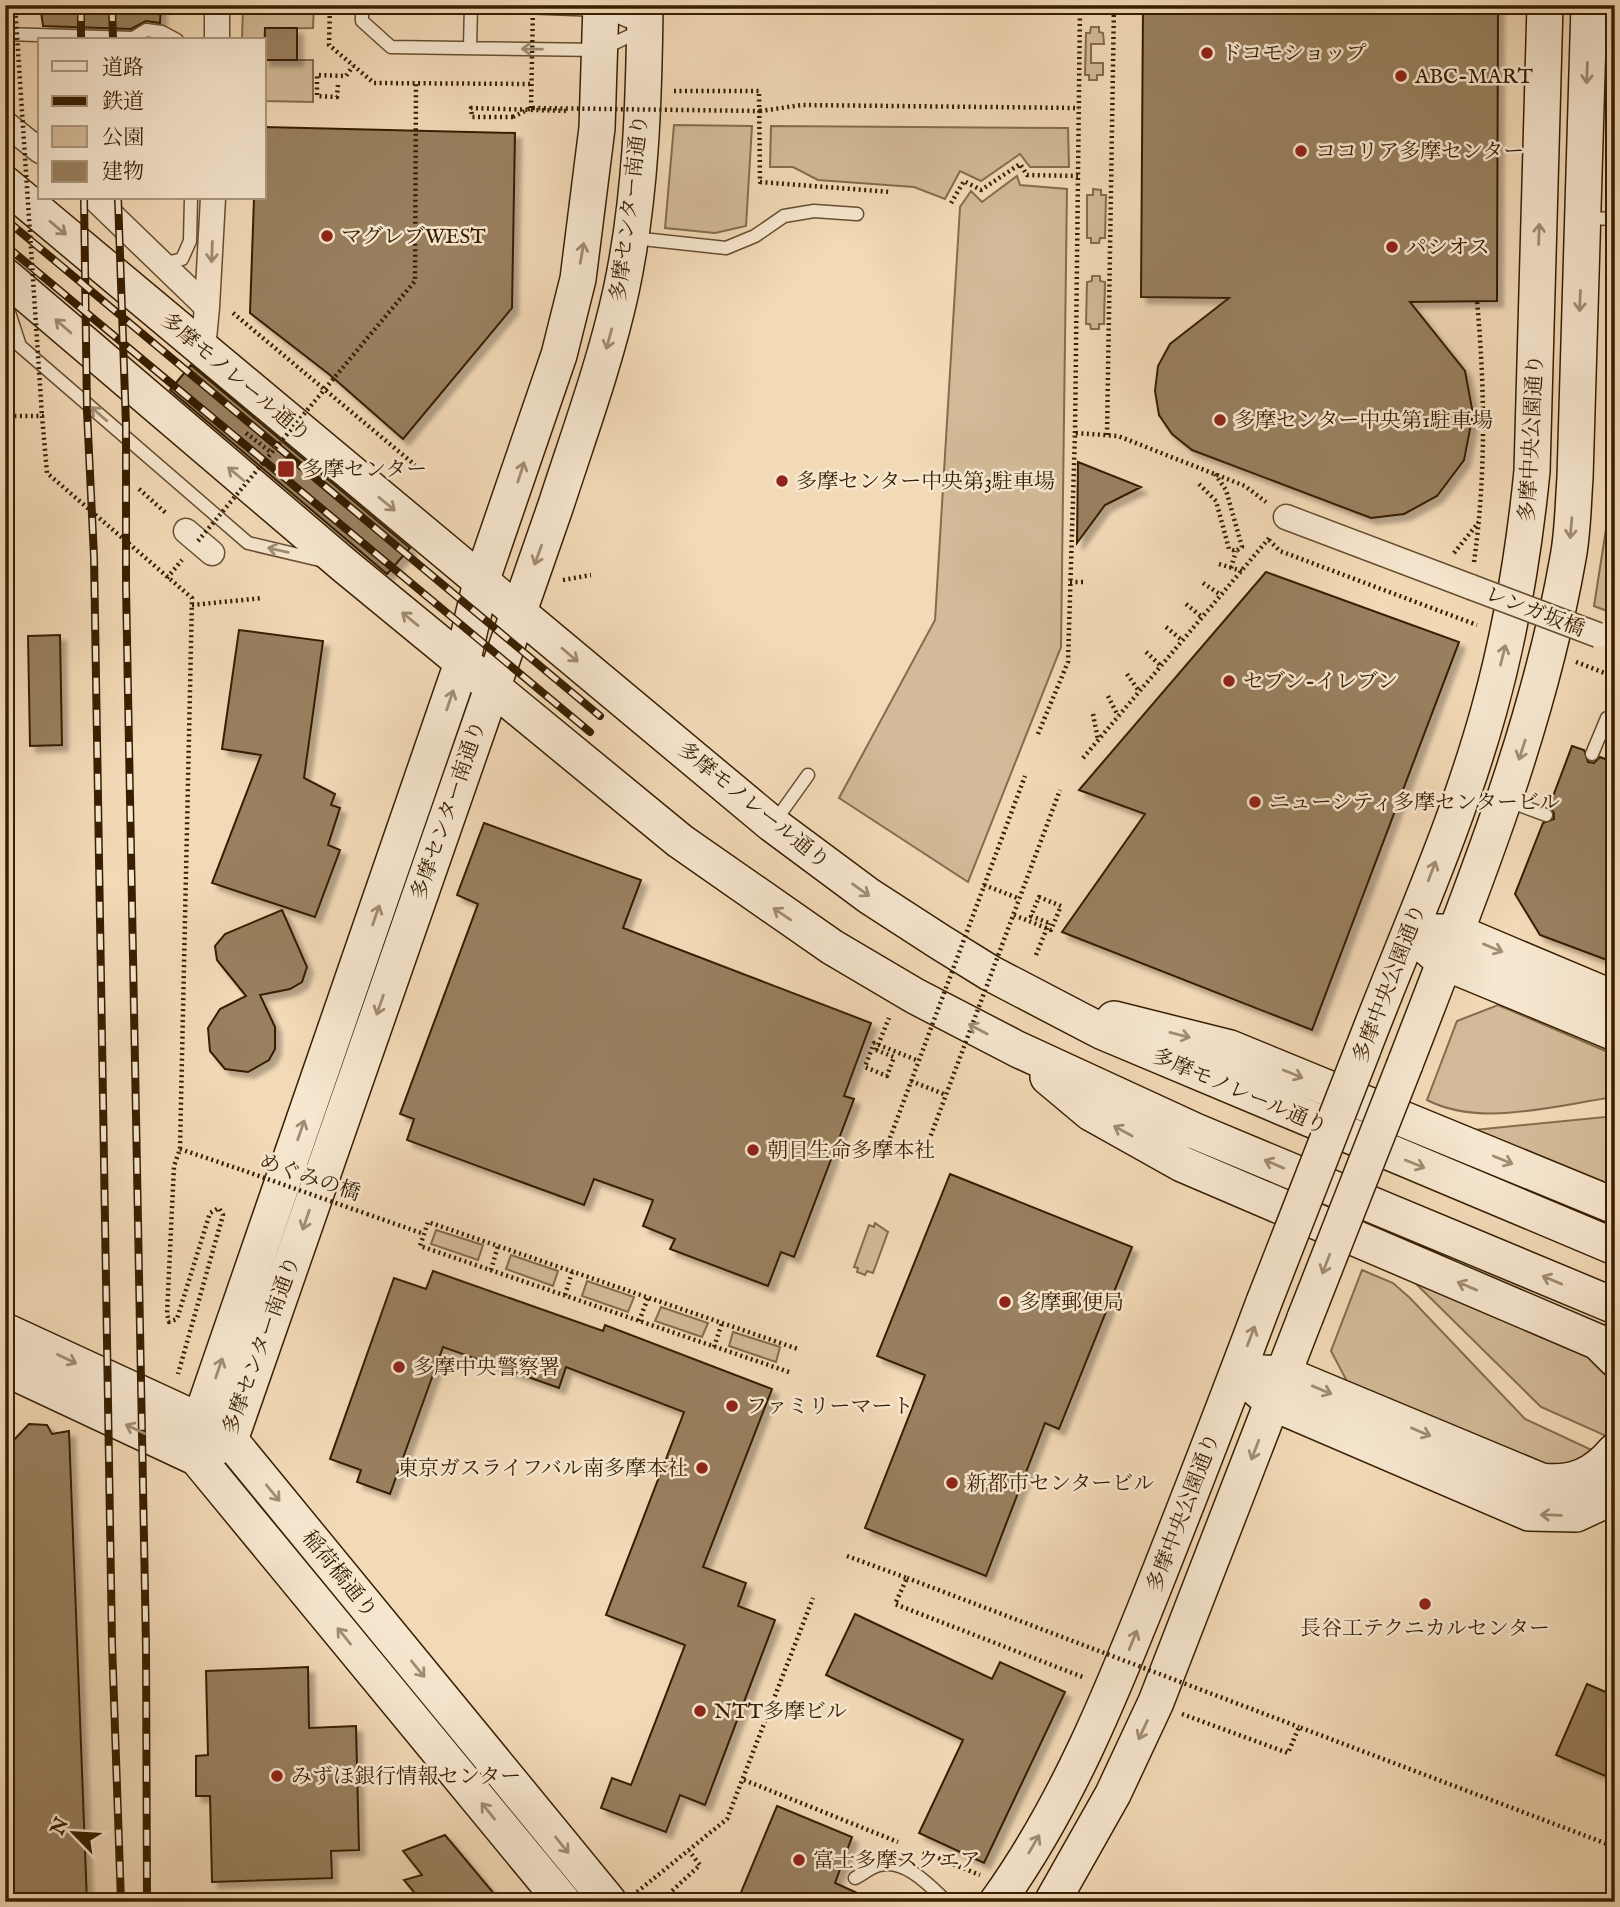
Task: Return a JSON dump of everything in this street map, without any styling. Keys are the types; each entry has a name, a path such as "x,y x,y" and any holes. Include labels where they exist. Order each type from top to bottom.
{"street":[{"path":"216,38 217,5"},
{"name":"多摩中央公園通り","path":"992,1890 1017,1874 1074,1774 1111,1694 1466,785 1488,712 1508,634 1524,547 1532,471 1545,5"},
{"name":"多摩中央公園通り","path":"1052,1902 1113,1794 1156,1702 1506,800 1546,662 1569,555 1599,218 1588,5"},
{"name":"多摩センター南通り","path":"197,1458 200,1420 463,663 481,582 559,355 578,279 596,141 601,7"},
{"name":"多摩センター南通り","path":"197,1458 230,1440 600,369 621,289 629,237 641,135 645,17"},
{"path":"5,123 38,149"},
{"name":"多摩モノレール通り","path":"5,184 772,824 889,909 990,973 1101,1031 1215,1082 1615,1247"},
{"path":"96,200 207,307"},
{"path":"203,349 213,200"},
{"path":"5,276 344,565 680,841 735,882 832,947 915,996 1017,1049 1195,1131 1615,1306"},
{"name":"レンガ坂橋","path":"1286,517 1606,639"},
{"path":"1409,932 1615,999"},
{"path":"1450,947 1615,1033"},
{"path":"1043,1001 1230,1048 1615,1206"},
{"path":"1017,1049 1091,1113 1182,1164 1598,1342 1615,1359"},
{"name":"稲荷橋通り","path":"5,1331 200,1420 230,1440 622,1898"},
{"name":"稲荷橋通り","path":"5,1368 197,1458 563,1902"},
{"path":"1237,1372 1278,1389 1541,1481 1561,1484 1584,1478 1603,1465 1615,1451"},
{"path":"1278,1389 1529,1513 1576,1514 1615,1496"}],"lane":[{"path":"362,5 362,21 391,47 600,50 645,17"},
{"path":"470,48 471,5 601,7 645,17"},
{"path":"5,34 133,38 146,30 162,32 173,38"},
{"path":"164,264 182,259 188,250 191,200"},
{"path":"629,237 726,248 755,236 783,216 814,211 857,214"},
{"path":"5,300 20,346 248,543 344,565"},
{"path":"1592,754 1607,718 1615,715"},
{"path":"772,824 808,775"},
{"path":"1506,800 1546,815"},
{"path":"855,1878 882,1864 899,1867 916,1874 947,1902"}],"path":[{"path":"15,5 47,473 192,598 180,1149 174,1166 167,1314 169,1322 177,1319 210,1213 219,1208 223,1215 178,1374"},
{"path":"531,108 533,5"},
{"path":"1038,734 1068,662 1075,433 1080,5"},
{"path":"1107,435 1114,5"},
{"path":"338,85 337,97 317,96 317,75 346,76 354,66"},
{"path":"139,489 199,542 415,281 416,83"},
{"path":"670,91 759,91 760,182 891,192"},
{"path":"570,111 506,109 471,108 472,117 513,117 531,108 760,111 802,105 1079,108"},
{"path":"951,203 964,181 981,190 1020,164 1027,174 1078,176"},
{"path":"1471,587 1484,457 1483,364 1477,301"},
{"path":"243,321 415,466"},
{"path":"5,396 7,416 42,416"},
{"path":"246,433 272,453"},
{"path":"1075,433 1118,436 1215,473 1245,486 1286,517 1083,758"},
{"path":"1215,473 1226,490 1242,547 1236,551 1231,568"},
{"path":"1199,484 1216,501 1229,549 1236,551"},
{"path":"1431,572 1457,552 1479,521"},
{"path":"1269,539 1280,551 1484,628"},
{"path":"1219,564 1242,571"},
{"path":"559,581 591,575"},
{"path":"1070,582 1086,582"},
{"path":"1203,583 1221,595"},
{"path":"192,605 263,598"},
{"path":"1186,604 1202,617"},
{"path":"1166,627 1183,641"},
{"path":"1146,652 1161,666"},
{"path":"1575,662 1615,677"},
{"path":"1127,674 1139,691"},
{"path":"1108,696 1118,716"},
{"path":"1093,714 1098,740"},
{"path":"890,1138 1025,776"},
{"path":"925,1151 1060,790"},
{"path":"984,886 1020,899"},
{"path":"1014,915 1051,930 1061,906 1039,897 1031,916 1049,923 1036,955"},
{"path":"890,1017 876,1050 894,1057 887,1076 865,1067 874,1043 919,1062"},
{"path":"911,1081 946,1095"},
{"name":"めぐみの橋","path":"180,1149 424,1234"},
{"path":"789,1372 420,1246 428,1222 798,1349"},
{"path":"491,1270 498,1246"},
{"path":"565,1295 572,1272"},
{"path":"639,1321 648,1298"},
{"path":"714,1347 722,1323"},
{"path":"847,1556 1615,1847"},
{"path":"907,1578 895,1604 1092,1681"},
{"path":"622,1898 678,1859 727,1819 813,1598"},
{"path":"1181,1714 1288,1753 1299,1727"},
{"path":"744,1780 992,1890"},
{"path":"660,1902 700,1865 689,1850"}],"green space":[{"path":"243,5 314,5 313,28 265,29 265,38 242,38"},
{"path":"1091,27 1099,27 1099,32 1103,33 1104,44 1091,44 1091,63 1103,63 1103,75 1097,75 1097,80 1089,80 1089,75 1085,75 1086,33 1090,33"},
{"path":"266,60 313,60 313,102 266,101"},
{"path":"674,125 752,126 746,226 715,233 665,228"},
{"path":"771,126 1068,128 1069,167 1030,167 1020,154 981,181 960,171 945,199 914,187 818,180 793,167 770,167"},
{"path":"1017,176 1020,185 1067,189 1061,647 968,882 839,798 935,620 960,207 971,191 982,202"},
{"path":"1093,189 1101,190 1101,195 1106,195 1105,238 1100,238 1099,243 1091,243 1091,238 1087,238 1087,195 1093,195"},
{"path":"1092,276 1100,276 1100,281 1105,282 1104,324 1099,324 1099,329 1091,329 1090,324 1086,324 1087,282 1092,281"},
{"path":"1615,332 1615,614 1594,606 1611,497"},
{"path":"1498,1005 1615,1055 1615,1097 1544,1109 1495,1113 1448,1108 1427,1100 1457,1021"},
{"path":"1615,1116 1615,1195 1464,1131"},
{"path":"875,1223 888,1232 873,1273 867,1271 865,1275 857,1272 858,1268 854,1267 869,1225 874,1227"},
{"path":"436,1230 483,1245 478,1260 431,1244"},
{"path":"511,1255 558,1271 553,1286 506,1269"},
{"path":"1362,1270 1393,1283 1410,1298 1525,1419 1596,1452 1581,1463 1548,1469 1350,1387 1331,1351"},
{"path":"1403,1271 1591,1353 1604,1372 1611,1392 1612,1413 1606,1436 1541,1407"},
{"path":"587,1281 634,1297 628,1312 582,1296"},
{"path":"661,1307 708,1323 702,1337 655,1321"},
{"path":"733,1332 780,1347 776,1362 729,1346"}],"building":[{"path":"40,5 161,5 160,23 146,21 131,29 43,26"},
{"path":"1143,5 1498,5 1497,301 1410,302 1465,371 1473,414 1464,460 1437,496 1404,514 1371,518 1192,450 1172,434 1159,415 1155,391 1158,366 1170,344 1229,298 1141,297"},
{"path":"265,28 297,28 297,60 266,60"},
{"path":"266,127 515,133 512,308 403,439 330,375 250,313 254,200 266,200"},
{"path":"191,365 410,548 387,574 170,390"},
{"path":"1078,462 1141,487 1105,505 1077,543"},
{"name":"ニューシティ多摩センタービル","path":"1266,572 1459,642 1312,1030 1062,932 1145,814 1079,790"},
{"path":"239,630 323,641 304,778 335,794 331,805 340,808 328,845 340,850 315,917 212,883 261,755 222,749"},
{"path":"60,635 62,745 30,746 28,636"},
{"path":"1572,746 1584,750 1588,762 1594,763 1600,757 1615,763 1615,963 1540,935 1515,894 1543,823 1554,819 1554,813 1549,807"},
{"path":"484,823 641,880 623,928 871,1023 844,1096 854,1099 794,1257 781,1252 768,1286 670,1249 675,1239 643,1226 653,1200 594,1179 584,1205 407,1140 414,1119 400,1114 478,904 457,895"},
{"path":"282,910 307,967 302,982 290,989 260,995 275,1027 275,1049 269,1060 248,1072 225,1069 210,1051 208,1028 220,1009 246,996 217,960 215,946 225,934"},
{"name":"多摩郵便局","path":"950,1174 1132,1247 1059,1429 1045,1423 986,1576 865,1528 925,1375 877,1356"},
{"path":"433,1271 603,1331 605,1325 772,1389 703,1567 746,1583 738,1606 775,1620 705,1805 680,1795 666,1832 601,1808 612,1778 631,1785 685,1645 606,1615 684,1412 566,1367 559,1388 443,1347 390,1494 357,1482 361,1470 330,1459 394,1278 426,1289"},
{"path":"29,1424 47,1425 52,1434 69,1431 87,1902 7,1902 5,1442 12,1442"},
{"path":"855,1614 992,1679 1000,1662 1065,1692 984,1863 919,1833 963,1740 826,1675"},
{"name":"みずほ銀行情報センター","path":"308,1667 309,1728 356,1726 359,1850 331,1851 332,1878 212,1882 210,1796 196,1796 196,1756 208,1755 206,1671"},
{"path":"1587,1684 1615,1696 1615,1780 1556,1755"},
{"name":"富士多摩スクエア","path":"777,1806 852,1837 835,1883 877,1902 737,1902"},
{"path":"445,1835 501,1902 422,1902 404,1880 422,1875 403,1851"}],"railway":[{"path":"81,5 81,38"},
{"path":"112,5 113,38"},
{"path":"84,200 87,411 94,557 112,1643 121,1902"},
{"path":"118,200 126,425 126,587 146,1646 147,1902"},
{"path":"5,219 600,716"},
{"path":"5,245 590,732"}],"place":[{"name":"ドコモショップ","path":"1207,53"},
{"name":"ABC-MART","path":"1401,76"},
{"name":"ココリア多摩センター","path":"1301,151"},
{"name":"マグレブWEST","path":"327,236"},
{"name":"パシオス","path":"1392,247"},
{"name":"多摩センター中央第1駐車場","path":"1220,420"},
{"name":"多摩センター","path":"286,469"},
{"name":"多摩センター中央第3駐車場","path":"782,481"},
{"name":"セブン-イレブン","path":"1229,681"},
{"name":"ニューシティ多摩センタービル","path":"1255,802"},
{"name":"朝日生命多摩本社","path":"753,1150"},
{"name":"多摩郵便局","path":"1005,1302"},
{"name":"多摩中央警察署","path":"399,1367"},
{"name":"ファミリーマート","path":"732,1406"},
{"name":"東京ガスライフバル南多摩本社","path":"702,1468"},
{"name":"新都市センタービル","path":"952,1483"},
{"name":"長谷工テクニカルセンター","path":"1425,1604"},
{"name":"NTT多摩ビル","path":"700,1711"},
{"name":"みずほ銀行情報センター","path":"277,1776"},
{"name":"富士多摩スクエア","path":"799,1860"}]}
